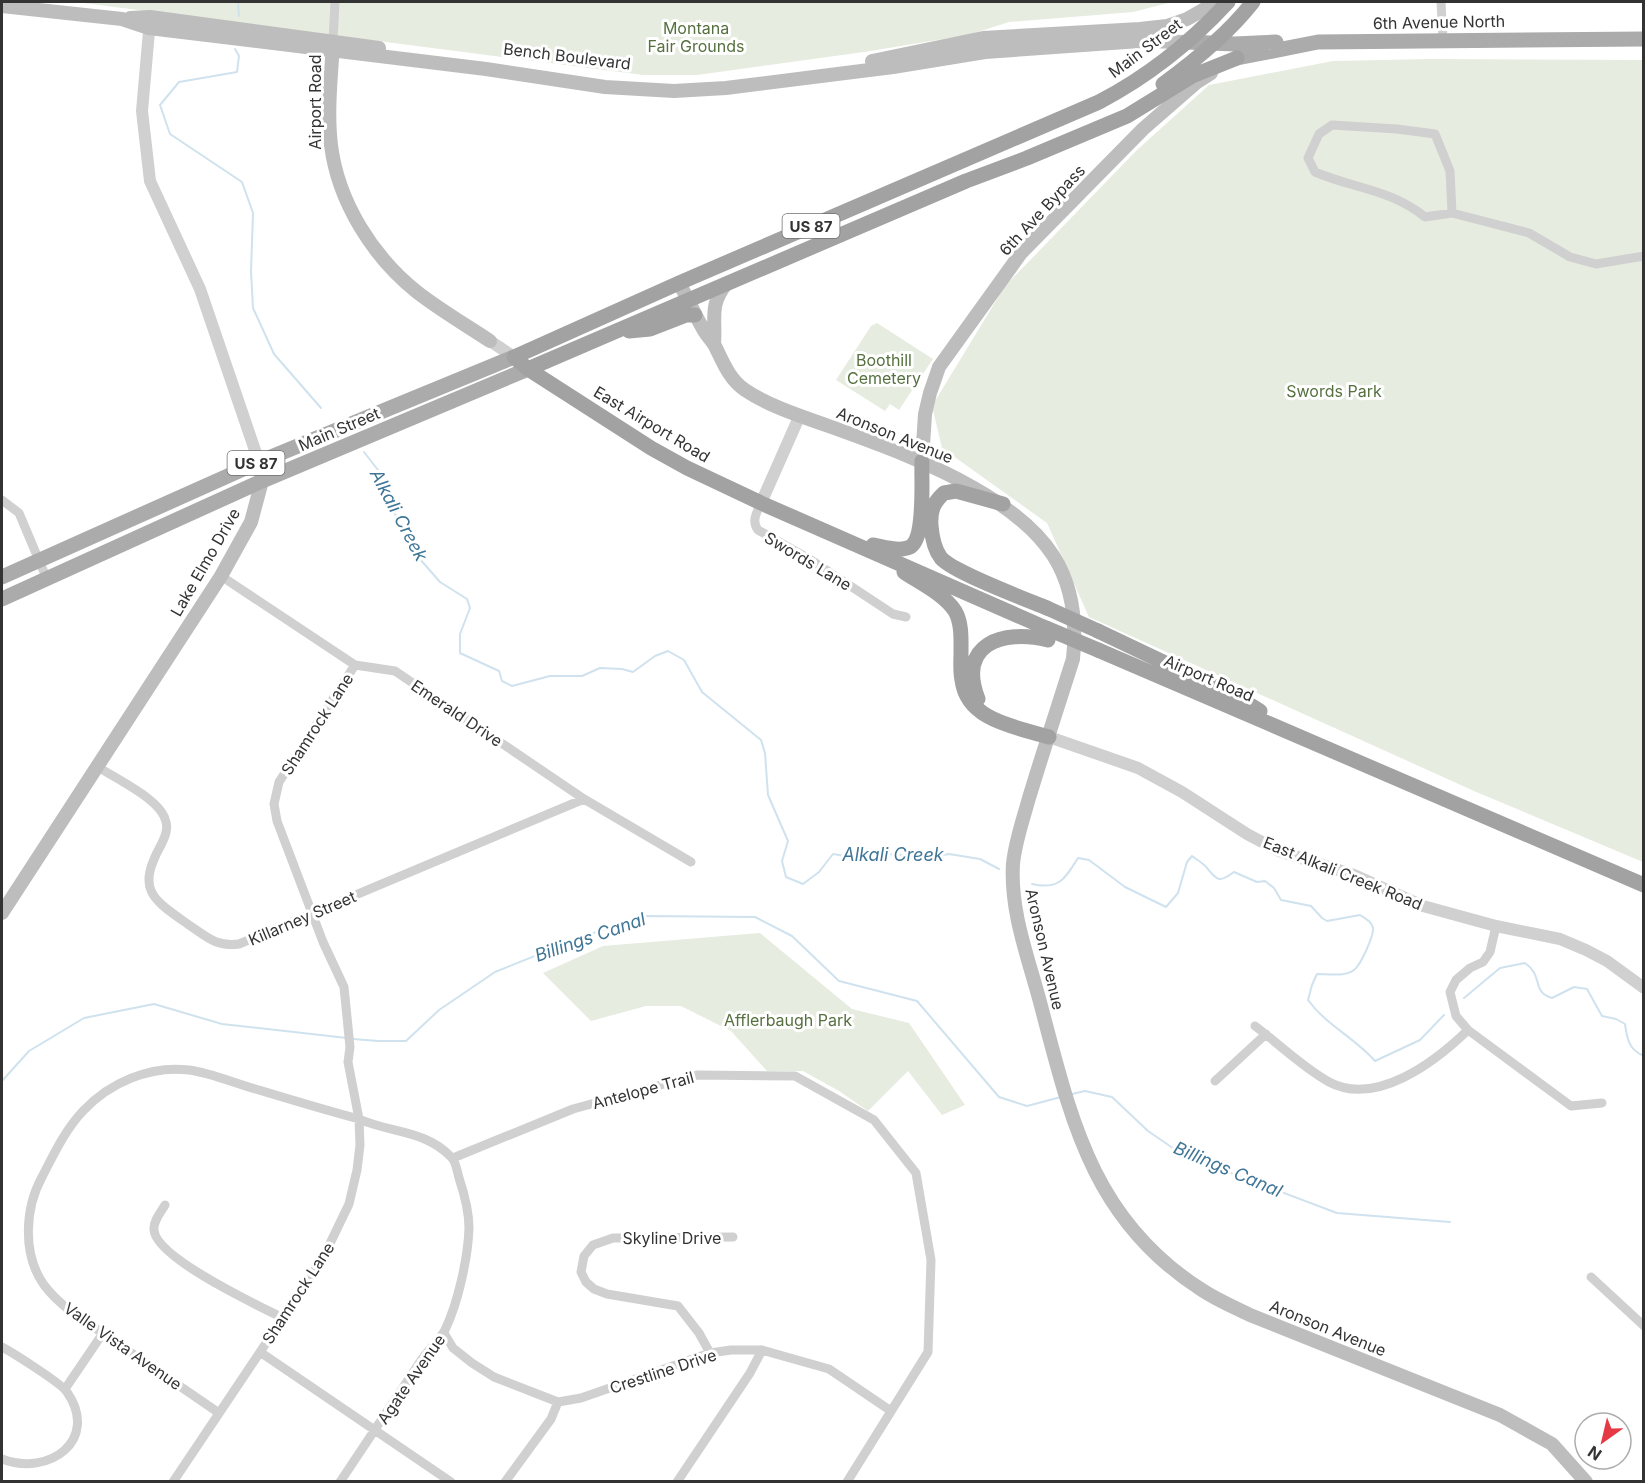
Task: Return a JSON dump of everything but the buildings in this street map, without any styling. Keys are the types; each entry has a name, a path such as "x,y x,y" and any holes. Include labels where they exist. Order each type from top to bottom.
{"highway":[{"name":"Main Street","path":"679,283 1109,97 1148,72 1186,42 1228,2"},
{"name":"US 87","path":"528,369 966,181 1107,124 1214,44 1238,21 1253,2"},
{"path":"1107,124 1127,116 1192,76 1237,58"},
{"name":"US 87","path":"514,357 679,283"},
{"path":"617,331 650,329 686,315 695,315"},
{"name":"Airport Road","path":"514,357 528,369"},
{"name":"East Airport Road","path":"528,369 656,451 704,477 761,503"},
{"path":"844,539 892,549 912,546 920,534 922,461"},
{"path":"1003,504 957,491 944,493 932,507 934,545 941,558 961,571 1098,631 1240,699 1306,739"},
{"name":"Airport Road","path":"761,503 876,552 1047,634 1098,650 1644,885"},
{"path":"876,552 938,595 955,612 960,625 962,682 966,696 975,708 993,718 1049,737"},
{"path":"993,718 978,700 973,686 973,668 979,654 992,642 1007,637 1047,634"}],"main road":[{"name":"Bench Boulevard","path":"333,46 612,80 705,81 885,59 983,38 1167,26 1186,19 1217,2"},
{"path":"2,6 150,22 333,46 605,87 674,91 717,89 784,81 894,67 985,52 1160,40 1214,44 1318,42"},
{"name":"6th Avenue North","path":"1237,58 1318,42 1644,39"},
{"name":"Airport Road","path":"333,46 331,144 337,177 352,211 378,252 403,280 425,298 490,341"},
{"name":"6th Ave Bypass","path":"922,461 927,403 939,367 1021,253 1143,129 1197,82 1237,58"},
{"name":"Aronson Avenue","path":"679,283 728,372 745,389 801,415 922,461 1003,504 1032,528 1046,543 1056,559 1070,592 1075,637 1072,659 1019,833 1013,863 1013,901 1070,1110 1089,1161 1104,1192 1136,1235 1186,1279 1214,1298 1250,1315 1500,1416 1552,1444 1586,1482"},
{"name":"Aronson Avenue","path":"714,344 714,303 726,284"},
{"name":"Main Street","path":"2,577 259,462 514,357"},
{"name":"Main Street","path":"2,599 46,577 262,482 528,369"},
{"path":"924,439 938,459 969,478 1003,504"},
{"name":"Lake Elmo Drive","path":"2,913 221,576 251,522 262,482 259,462"}],"street":[{"name":"Airport Road","path":"333,46 335,2"},
{"path":"1441,2 1443,40"},
{"name":"Lake Elmo Drive","path":"150,22 142,111 150,181 200,289 259,462"},
{"path":"1452,213 1450,171 1435,135 1397,129 1332,125 1319,134 1308,158 1315,172 1341,183 1382,192 1410,204 1425,217 1452,213 1529,233 1570,257 1596,264 1644,256"},
{"name":"Airport Road","path":"490,341 514,357"},
{"name":"Swords Lane","path":"801,415 761,503 754,520 755,526 758,530 812,560 893,614 906,617"},
{"path":"2,500 19,513 46,577"},
{"name":"Emerald Drive","path":"221,576 355,665 395,671 584,799 691,862"},
{"name":"Shamrock Lane","path":"173,1482 323,1258 348,1204 357,1170 360,1145 359,1119 348,1062 350,1047 344,987 323,942 314,913 277,821 274,804 279,782 355,665"},
{"name":"East Alkali Creek Road","path":"1049,737 1138,768 1279,851 1354,875 1423,906 1496,926 1560,939 1607,962 1644,988"},
{"name":"Killarney Street","path":"96,766 146,797 165,818 167,829 151,863 148,876 150,892 163,906 204,935 226,946 239,944 584,799"},
{"path":"1496,926 1490,952 1483,962 1470,968 1456,980 1449,992 1456,1016 1468,1030 1571,1106 1602,1103"},
{"path":"1255,1026 1331,1083 1366,1090 1381,1088 1416,1070 1454,1044 1468,1030"},
{"path":"1215,1081 1266,1034"},
{"name":"Valle Vista Avenue","path":"219,1413 71,1312 43,1284 34,1266 29,1244 28,1222 40,1180 63,1139 83,1111 114,1086 152,1071 190,1070 359,1119"},
{"name":"Antelope Trail","path":"453,1158 573,1109 696,1075 795,1076 874,1120 916,1173 931,1260 928,1352 847,1482"},
{"path":"359,1119 373,1125 418,1135 453,1158"},
{"name":"Agate Avenue","path":"340,1482 432,1345 444,1333 451,1314 464,1264 469,1227 464,1192 453,1158"},
{"path":"165,1205 154,1223 154,1231 157,1239 178,1261 283,1318"},
{"name":"Skyline Drive","path":"710,1353 699,1333 678,1306 607,1294 594,1289 586,1282 581,1272 584,1256 593,1245 613,1238 733,1237"},
{"path":"1591,1277 1644,1326"},
{"path":"65,1389 103,1333"},
{"path":"444,1333 453,1348 494,1377 558,1402 551,1419 506,1482"},
{"path":"2,1347 65,1389 71,1399 76,1418 74,1434 66,1450 53,1460 16,1464 2,1460"},
{"path":"676,1482 750,1373 762,1350"},
{"name":"Crestline Drive","path":"558,1402 581,1398 710,1353 762,1350 829,1369 891,1411"},
{"path":"260,1352 451,1482"}],"green space":[{"name":"Montana Fair Grounds","path":"76,2 1172,2 1133,12 1009,22 968,35 864,52 697,75 643,75"},
{"name":"Swords Park","path":"1643,60 1643,862 1474,791 1089,617 1047,523 942,448 932,406 1005,286 1137,150 1209,85 1333,61"},
{"name":"Boothill Cemetery","path":"877,323 933,359 899,410 890,404 885,411 836,380 871,326"},
{"name":"Afflerbaugh Park","path":"760,933 852,1009 909,1023 965,1105 942,1115 908,1071 868,1111 839,1091 803,1071 767,1071 731,1031 681,1006 646,1006 591,1021 543,973 603,946"}],"waterway":[{"name":"Alkali Creek","path":"238,2 239,16"},
{"name":"Alkali Creek","path":"235,49 239,56 237,72 179,82 160,105 170,134 242,182 253,213 251,271 253,308 274,354 321,408"},
{"name":"Alkali Creek","path":"364,452 385,479 395,514 419,558 440,582 467,599 470,608 460,634 460,653 499,671 502,681 512,686 550,676 582,676 600,668 633,672 655,656 668,651 684,660 702,692 761,740 765,753 768,795 788,841 782,861 786,877 803,884 819,872 833,854 857,858 886,854 931,857 949,854 980,859 999,869"},
{"name":"Alkali Creek","path":"1032,884 1055,884 1065,877 1078,858 1089,860 1125,887 1166,907 1178,893 1187,862 1192,856 1219,879 1234,872 1257,882 1265,881 1274,888 1281,900 1311,906 1327,921 1360,915 1370,922 1373,928 1371,937 1357,967 1346,974 1317,974 1308,1000 1323,1017 1359,1045 1375,1061 1420,1040 1444,1015"},
{"name":"Billings Canal","path":"353,1039 406,1041 439,1010 495,972 587,935 647,916 755,917 792,936 839,981 917,1001 999,1097 1027,1106 1061,1097"},
{"name":"Alkali Creek","path":"1464,998 1500,968 1525,963 1534,973 1542,992 1552,998 1574,987 1587,989 1602,1016 1625,1024 1630,1043 1635,1051 1644,1056"},
{"name":"Billings Canal","path":"2,1081 29,1051 84,1018 154,1004 222,1024 347,1038"},
{"name":"Billings Canal","path":"1072,1094 1085,1091 1112,1097 1148,1131 1183,1155 1337,1213 1450,1222"}]}
